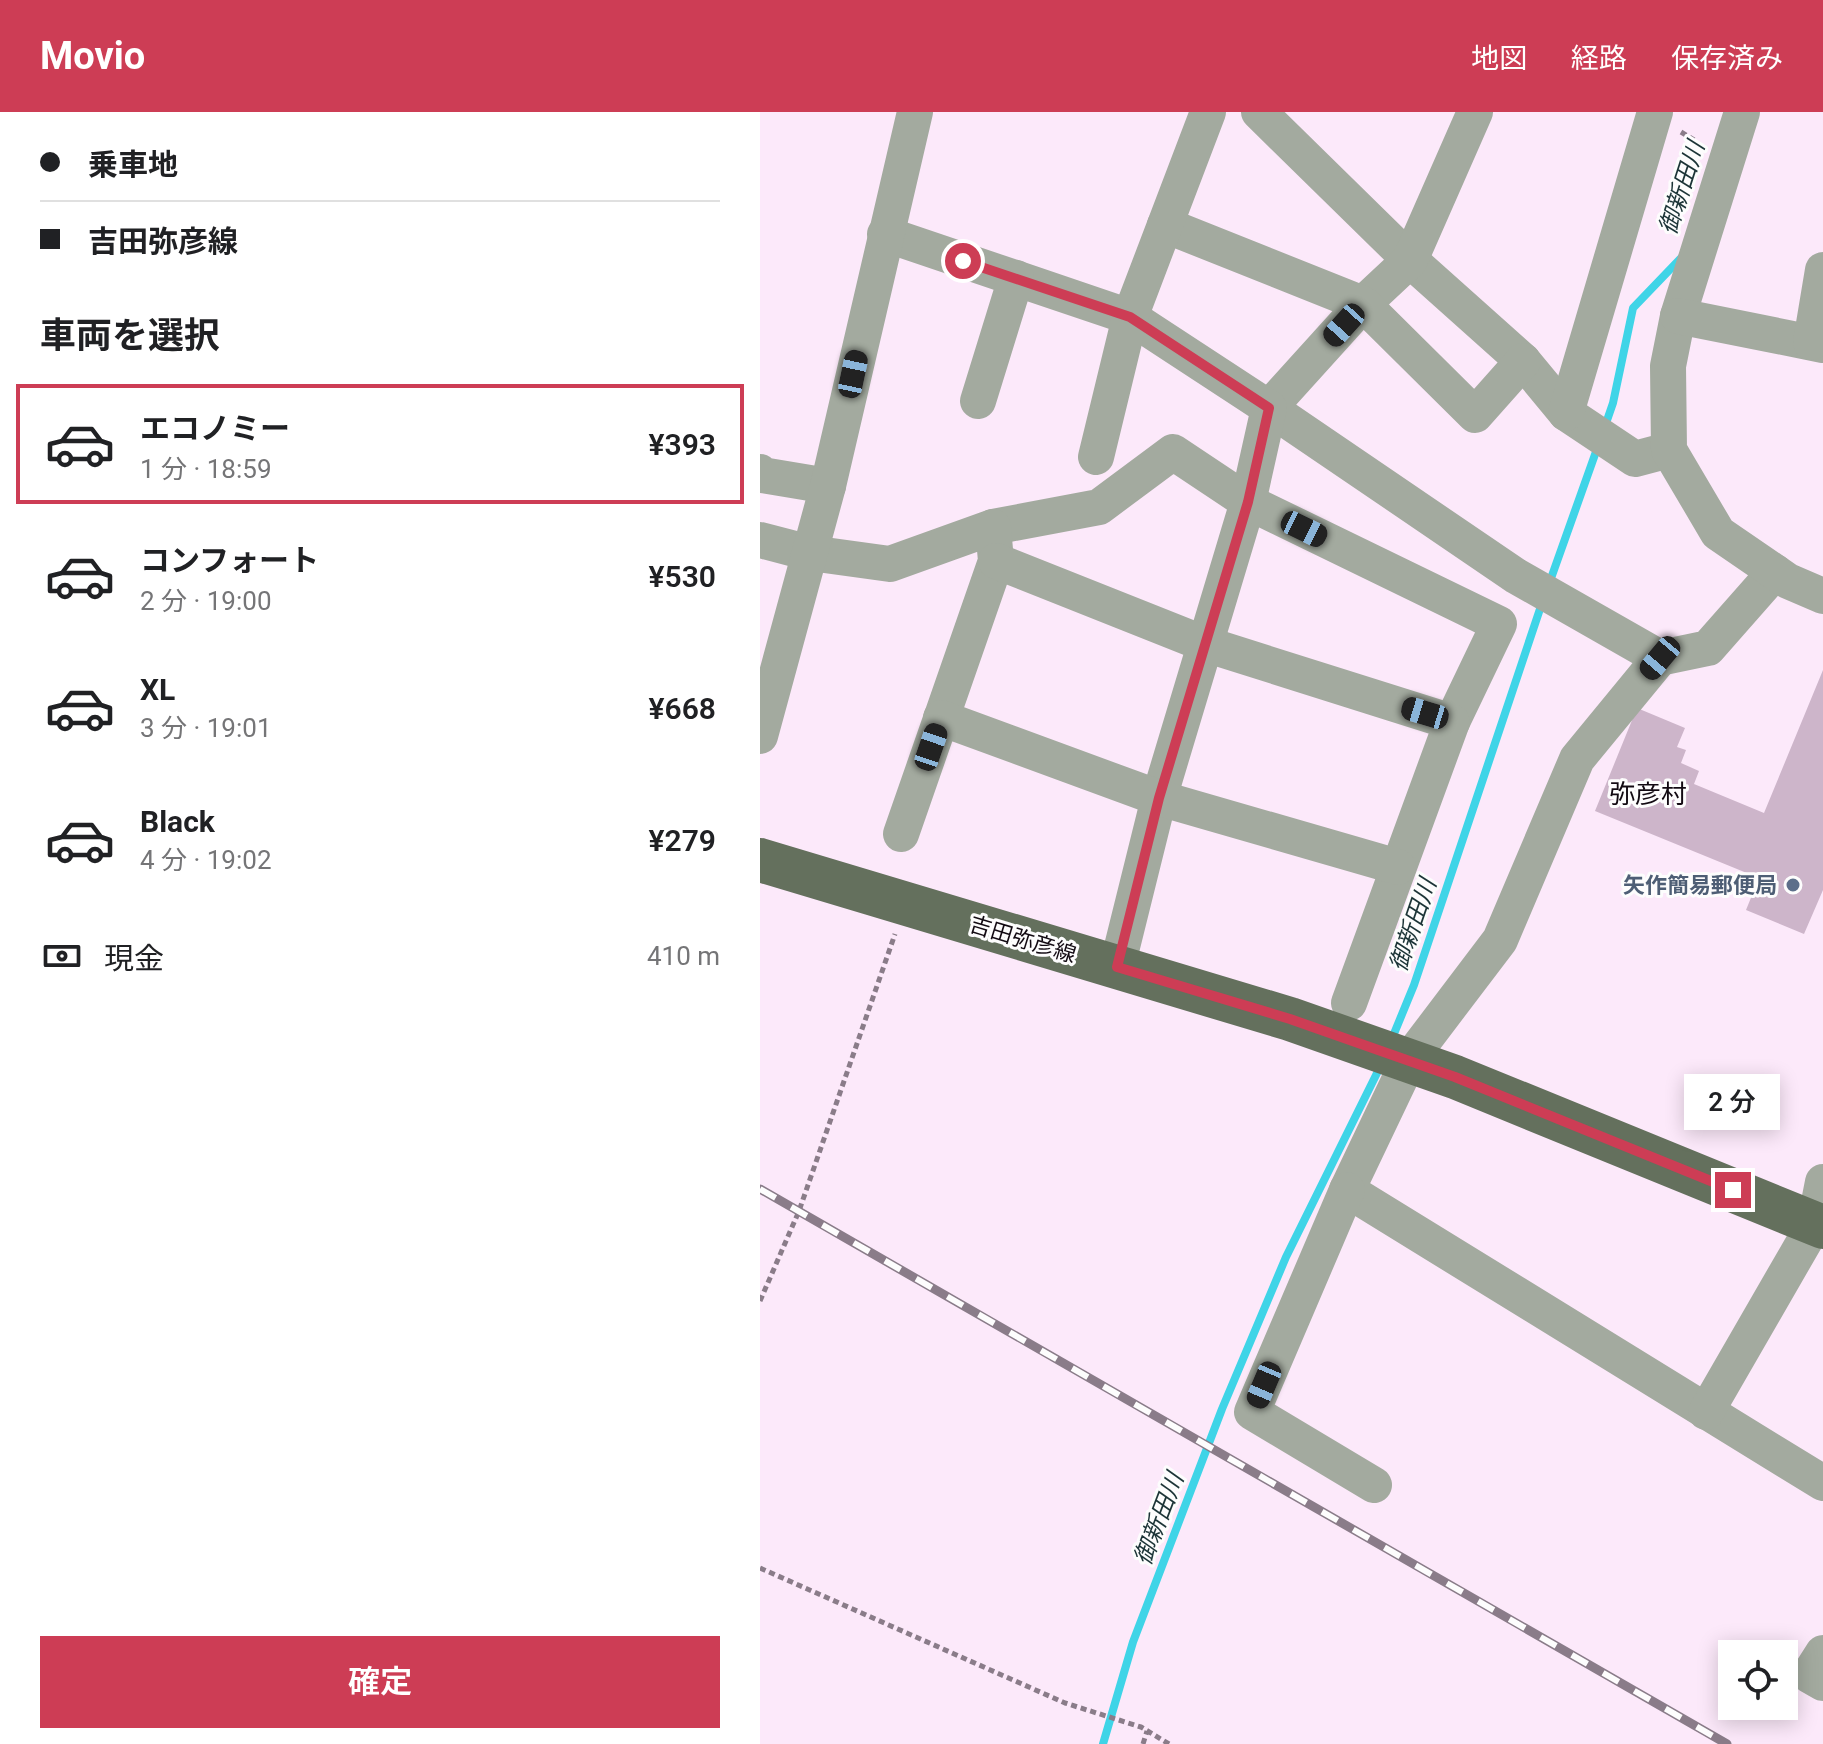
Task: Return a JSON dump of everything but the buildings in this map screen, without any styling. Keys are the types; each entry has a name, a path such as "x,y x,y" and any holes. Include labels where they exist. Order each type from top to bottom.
{"main road":[{"name":"吉田弥彦線","path":"760,860 1117,967 1346,1020 1402,1058 1820,1211"}],"street":[{"path":"760,736 828,486 915,112"},
{"path":"1096,457 1130,317 1208,112"},
{"path":"1259,112 1410,260 1523,361 1566,413 1635,459 1669,450"},
{"path":"1117,967 1159,798 1248,502 1269,408 1363,304 1410,260 1475,112"},
{"path":"1566,413 1655,112"},
{"path":"1742,112 1678,316 1668,366 1669,450 1718,533 1788,581 1823,596"},
{"path":"1165,225 1363,304 1475,415 1523,361"},
{"path":"885,234 1130,317 1530,584 1660,658"},
{"path":"1678,316 1817,343 1823,270"},
{"path":"978,401 1016,278"},
{"path":"760,540 810,553 890,564 994,544 1099,507 1173,452 1248,502 1499,624 1452,722 1346,1020"},
{"path":"760,472 762,475 828,486"},
{"path":"994,544 1205,644 1452,722"},
{"path":"901,834 941,718 994,544"},
{"path":"1374,1485 1252,1412 1402,1058 1500,940 1577,759 1660,658 1708,648 1775,572"},
{"path":"941,718 1159,798 1398,867"},
{"path":"1347,1190 1823,1483"},
{"path":"1706,1412 1820,1211"},
{"path":"1823,1653 1809,1675 1823,1683"}],"path":[{"path":"1687,135 1694,140"},
{"path":"760,1301 799,1211 905,903"},
{"path":"760,1568 1065,1703 1141,1727 1169,1744"},
{"path":"1143,1744 1147,1731"}],"waterway":[{"name":"御新田川","path":"1604,429 1613,403 1633,308 1681,258"},
{"name":"御新田川","path":"1549,584 1598,446"},
{"name":"御新田川","path":"1391,1041 1414,985 1543,600"},
{"name":"御新田川","path":"1103,1744 1133,1642 1222,1409 1286,1257 1381,1065"}],"railway":[{"path":"760,1189 1727,1744"}],"place":[{"name":"矢作簡易郵便局","path":"1793,885"}],"district":[{"name":"弥彦村","path":"1648,794"}],"route":[{"path":"963,261 1130,317 1269,408 1248,502 1159,798 1117,967 1290,1019 1455,1077 1733,1190"}]}
